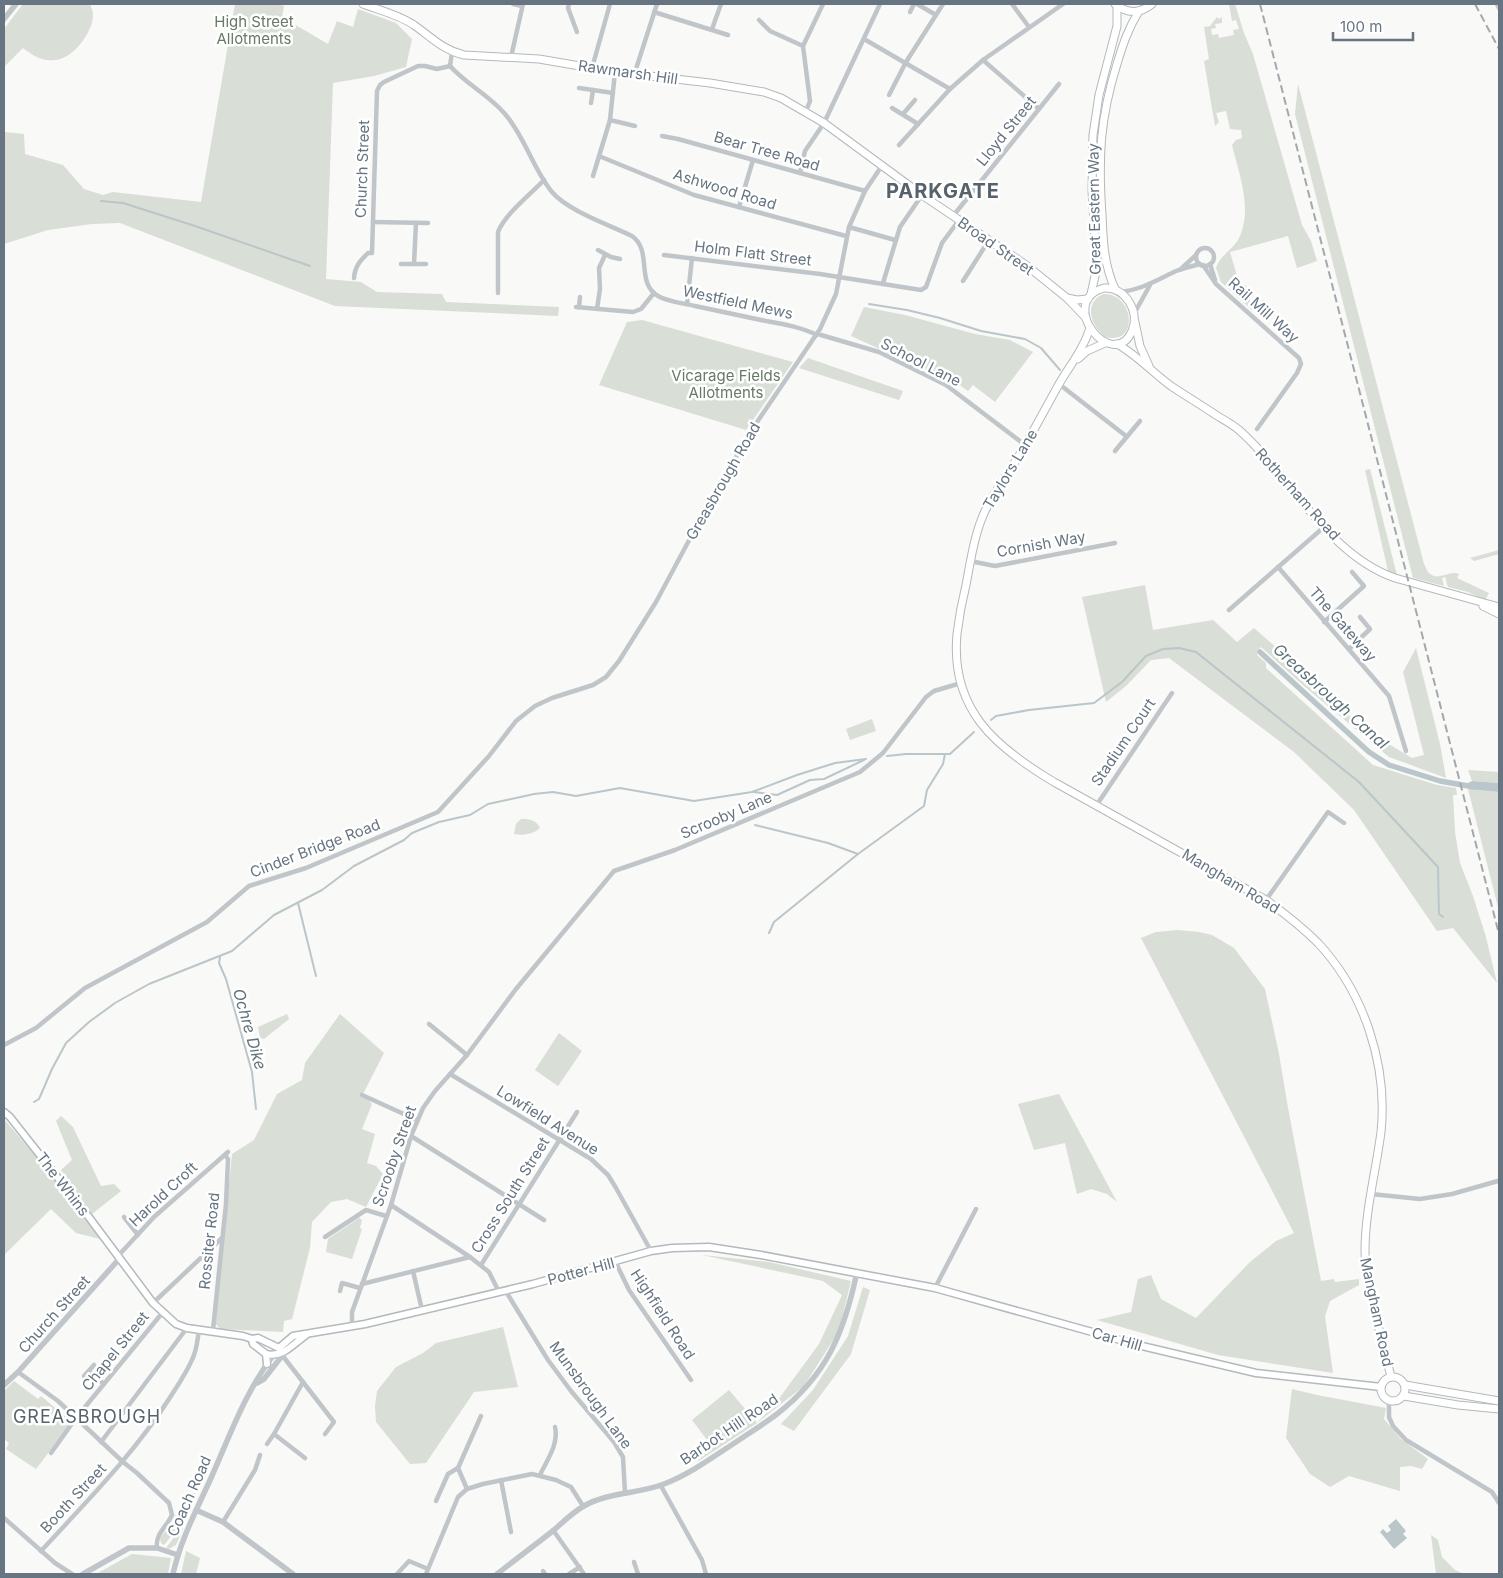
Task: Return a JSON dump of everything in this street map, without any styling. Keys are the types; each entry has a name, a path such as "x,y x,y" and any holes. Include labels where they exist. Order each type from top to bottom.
{"main road":[{"path":"363,4 412,24 439,46 452,52"},
{"path":"1116,5 1124,10 1138,11 1152,4"},
{"name":"Great Eastern Way","path":"1090,296 1097,267 1092,191 1093,135 1099,95 1117,26 1116,5"},
{"name":"Great Eastern Way","path":"1117,290 1109,277 1104,253 1100,183 1101,134 1108,93 1127,30 1138,11"},
{"name":"Rawmarsh Hill","path":"452,52 488,57 539,59 615,72 675,78 764,92 781,98 803,110"},
{"name":"Broad Street","path":"803,110 824,123 922,195 1026,265 1067,298 1086,318"},
{"path":"1067,298 1077,300 1090,296 1104,288 1117,290 1127,299 1135,317 1130,335 1124,341 1117,344 1106,343 1096,337 1086,318 1085,311 1090,296"},
{"name":"Rotherham Road","path":"1135,317 1140,346 1150,369"},
{"name":"Taylors Lane","path":"960,615 970,560 988,505 1086,342 1090,328"},
{"name":"Taylors Lane","path":"1075,360 1106,343"},
{"name":"Rotherham Road","path":"1117,344 1127,349 1172,387 1238,429 1324,526 1352,553 1381,572 1395,578 1499,607"},
{"name":"Rotherham Road","path":"1457,594 1499,614"},
{"name":"Mangham Road","path":"960,615 957,657 961,683 969,705 994,739 1030,768 1266,900 1319,944 1334,963 1357,1000 1372,1036 1380,1076 1381,1131 1364,1252 1366,1273 1391,1377"},
{"name":"The Whins","path":"4,1112 10,1117 154,1303 176,1324 186,1328"},
{"name":"Potter Hill","path":"277,1354 294,1336 352,1326 422,1310 502,1291 651,1251 672,1248 709,1248 857,1272"},
{"name":"Car Hill","path":"857,1272 935,1288 1208,1363 1256,1373 1381,1387"},
{"path":"186,1328 212,1330 252,1339 258,1338 277,1354"},
{"path":"252,1339 253,1344 277,1354"},
{"path":"267,1364 277,1354"},
{"path":"1499,1401 1405,1385 1399,1378 1391,1377 1384,1380 1381,1387 1381,1394 1389,1401 1397,1401 1404,1396 1458,1405 1499,1409"},
{"path":"1404,1396 1405,1385"}],"street":[{"path":"4,19 16,4"},
{"path":"511,57 522,5 513,4"},
{"path":"569,4 568,8 576,32"},
{"path":"592,68 610,4"},
{"path":"634,74 657,4"},
{"path":"712,30 721,4"},
{"path":"803,110 810,101 803,46 823,4"},
{"path":"910,12 915,4 936,15"},
{"path":"889,95 906,62 943,4"},
{"path":"1012,4 1029,27"},
{"path":"899,145 950,89 983,60 1063,4"},
{"path":"1497,4 1499,8"},
{"path":"800,173 807,148 824,123 879,6"},
{"path":"654,12 728,35"},
{"path":"759,20 770,31 803,46"},
{"path":"864,39 950,89"},
{"path":"452,52 450,66 487,96 505,114 523,141 544,180 560,201 632,236 638,241 642,249 646,280 654,293 644,306 638,311 626,313 578,307 580,297"},
{"path":"983,60 1039,109"},
{"name":"Church Street","path":"354,278 355,269 359,262 368,253 372,253 377,91 384,82 418,66 438,69 450,66"},
{"path":"593,176 610,120 615,72"},
{"name":"Lloyd Street","path":"924,289 942,243 956,218 1059,84"},
{"path":"579,88 613,93"},
{"path":"591,103 593,90"},
{"path":"903,114 915,100"},
{"path":"892,108 918,124"},
{"path":"628,125 632,119"},
{"path":"610,120 635,126"},
{"name":"Bear Tree Road","path":"662,136 865,191"},
{"name":"Ashwood Road","path":"599,156 679,190 846,236"},
{"path":"739,207 753,160"},
{"name":"Greasbrough Road","path":"619,662 656,602 751,431 819,335 832,305 849,227 865,191 883,166"},
{"path":"498,293 498,232 500,227 544,180"},
{"path":"883,283 900,227 922,195"},
{"path":"372,222 428,223"},
{"path":"414,264 416,223"},
{"path":"849,227 895,240"},
{"path":"963,280 989,240"},
{"path":"1117,290 1132,291 1150,285 1179,270 1196,256 1201,249 1209,249 1214,256 1210,264 1179,270"},
{"path":"598,250 620,259"},
{"path":"597,309 600,289 599,268 605,254"},
{"name":"Holm Flatt Street","path":"664,255 839,276 924,289"},
{"path":"1196,256 1201,265"},
{"path":"688,304 692,258"},
{"path":"401,264 426,264"},
{"name":"Rail Mill Way","path":"1210,264 1216,284"},
{"name":"Rail Mill Way","path":"1201,265 1216,284 1299,358 1301,364 1297,373 1257,430"},
{"path":"1135,317 1150,285"},
{"name":"Westfield Mews","path":"654,293 661,298 798,328 819,335"},
{"name":"School Lane","path":"819,335 879,352 946,385 1025,445"},
{"path":"1059,384 1126,436"},
{"path":"1115,452 1140,421"},
{"path":"1229,610 1324,526"},
{"name":"Cornish Way","path":"970,560 996,566 1115,543"},
{"name":"The Gateway","path":"1278,567 1389,696 1406,751"},
{"path":"1324,622 1364,586 1352,572"},
{"path":"1348,650 1370,629 1360,616"},
{"name":"Cinder Bridge Road","path":"4,1045 36,1028 85,988 206,922 249,886 306,868 438,812 489,756 516,721 535,706 552,698 593,685 606,677 619,662"},
{"name":"Scrooby Lane","path":"516,989 614,871 675,850 860,772 887,748 926,697 934,691 961,683"},
{"name":"Stadium Court","path":"1096,806 1172,693"},
{"path":"1266,900 1328,812 1344,823"},
{"name":"Scrooby Street","path":"352,1326 352,1312 391,1204 417,1120 429,1098 467,1055 516,989"},
{"path":"429,1024 467,1055"},
{"name":"Lowfield Avenue","path":"450,1074 591,1159 608,1175 651,1251"},
{"path":"362,1095 417,1120"},
{"name":"Cross South Street","path":"480,1265 578,1112"},
{"path":"411,1136 544,1220"},
{"name":"Harold Croft","path":"119,1257 154,1217 226,1153"},
{"name":"Rossiter Road","path":"212,1330 226,1204 228,1159 226,1153"},
{"path":"1371,1194 1420,1199 1452,1194 1498,1182"},
{"name":"Munsbrough Lane","path":"391,1204 470,1256 490,1272 548,1360 575,1397 614,1442 623,1457 625,1493"},
{"path":"935,1288 976,1209"},
{"path":"325,1237 366,1210 386,1216"},
{"path":"124,1217 138,1235"},
{"path":"154,1303 222,1238"},
{"path":"340,1291 342,1283 361,1286 470,1256"},
{"name":"Church Street","path":"4,1385 18,1372 119,1257"},
{"name":"Highfield Road","path":"615,1261 629,1290 691,1380"},
{"path":"413,1271 422,1310"},
{"name":"Barbot Hill Road","path":"497,1574 583,1506 603,1498 661,1486 708,1461 774,1416 808,1386 826,1361 842,1330 857,1272"},
{"name":"Chapel Street","path":"51,1453 76,1418 163,1312"},
{"path":"101,1442 186,1328"},
{"name":"Booth Street","path":"41,1551 123,1462 149,1428 184,1375 194,1355 199,1329"},
{"path":"277,1354 303,1382 334,1422 325,1434"},
{"name":"Coach Road","path":"257,1383 264,1379 277,1354"},
{"path":"84,1376 94,1364"},
{"name":"Coach Road","path":"83,1574 129,1548 157,1548 178,1554 239,1413 267,1364"},
{"path":"89,1370 104,1384"},
{"path":"18,1372 58,1401 169,1503 172,1516 159,1533 156,1542 157,1548"},
{"path":"267,1444 303,1382"},
{"path":"1389,1401 1389,1417 1393,1426 1406,1440 1492,1492 1499,1503"},
{"path":"436,1501 448,1474 458,1468 481,1416"},
{"path":"540,1476 555,1444 555,1427"},
{"path":"274,1434 305,1458"},
{"path":"223,1522 254,1470 260,1455"},
{"path":"458,1468 467,1489"},
{"path":"397,1574 409,1561 427,1572 458,1498 467,1489 532,1474 564,1483 571,1487 583,1506"},
{"path":"501,1480 511,1532"},
{"path":"661,1486 702,1560 706,1574"},
{"path":"196,1510 223,1522 293,1574"},
{"path":"4,1518 41,1551 72,1574"},
{"path":"554,1530 584,1574"},
{"path":"172,1574 178,1554"},
{"path":"634,1562 638,1574"},
{"path":"569,1574 580,1567"}],"green space":[{"path":"23,4 90,4 93,14 90,29 81,44 69,55 55,60 42,59 23,48 4,67 4,29"},
{"name":"High Street Allotments","path":"235,4 277,4 284,6 282,17 328,44 337,21 353,27 358,9 396,23 412,39 406,67 374,76 333,83 326,279 361,282 377,292 442,294 446,302 559,307 558,316 335,306 120,223 92,224 48,230 4,244 4,132 24,134 25,154 63,165 84,189 103,195 113,192 201,202"},
{"path":"1229,4 1235,4 1253,54 1302,225 1311,241 1317,261 1297,268 1288,236 1230,252 1240,286 1246,285 1251,304 1264,300 1265,304 1259,310 1253,311 1221,282 1216,268 1220,260 1239,238 1245,215 1241,180 1232,145 1236,140 1242,138 1241,130 1230,129 1226,111 1216,113 1219,122 1215,126 1204,61 1209,59 1204,27 1210,26 1217,17 1219,19 1222,17 1222,23 1215,24 1216,28 1211,29 1212,35 1218,34 1219,38 1234,35 1233,30 1239,29 1236,20 1232,21"},
{"path":"1298,84 1424,564 1428,572 1433,576 1452,573 1459,574 1457,578 1489,593 1485,600 1468,592 1448,587 1445,577 1442,578 1444,586 1413,578 1295,114"},
{"path":"1103,294 1113,296 1121,301 1129,318 1128,327 1124,334 1116,338 1105,337 1096,327 1091,315 1093,303"},
{"path":"864,307 905,315 975,334 1010,340 1033,352 995,402 973,385 968,391 950,378 908,362 851,336"},
{"name":"Vicarage Fields Allotments","path":"642,320 793,362 746,430 599,385 627,322"},
{"path":"808,358 903,391 899,400 799,368"},
{"path":"1370,469 1397,575 1388,571 1365,470"},
{"path":"1499,550 1499,554 1474,561 1470,558"},
{"path":"1145,585 1153,630 1213,620 1237,642 1254,628 1329,694 1347,714 1377,737 1412,758 1424,755 1403,672 1416,648 1440,744 1446,778 1389,757 1304,686 1261,647 1257,655 1266,663 1266,668 1373,765 1437,785 1456,788 1457,795 1453,795 1455,832 1460,863 1486,937 1497,983 1453,928 1437,931 1354,810 1294,752 1169,658 1151,660 1126,686 1106,702 1082,597"},
{"path":"872,719 876,731 850,740 846,729"},
{"path":"1468,770 1499,772 1499,783 1472,781"},
{"path":"1468,789 1499,792 1499,911"},
{"path":"521,819 532,820 540,828 528,834 514,834 516,824"},
{"path":"1178,930 1212,935 1234,948 1265,989 1279,1054 1321,1281 1334,1279 1335,1282 1359,1279 1359,1285 1330,1301 1325,1316 1333,1373 1218,1355 1097,1320 1131,1312 1138,1279 1151,1275 1161,1299 1196,1318 1250,1262 1276,1241 1294,1233 1141,938 1156,932"},
{"path":"287,1014 289,1019 264,1039 260,1038 258,1027"},
{"path":"340,1014 384,1053 363,1094 372,1104 362,1129 375,1134 367,1163 376,1166 383,1174 366,1207 347,1199 331,1202 312,1222 310,1248 292,1319 284,1321 283,1332 220,1329 215,1323 232,1154 254,1140 277,1094 302,1080 305,1063"},
{"path":"559,1033 582,1051 558,1086 535,1070"},
{"path":"1059,1094 1117,1202 1107,1194 1091,1189 1077,1194 1065,1143 1034,1150 1018,1104"},
{"path":"61,1116 73,1127 101,1186 114,1184 121,1191 92,1214 61,1170 72,1160 56,1121"},
{"path":"4,1119 39,1160 100,1239 76,1233 51,1209 4,1255"},
{"path":"359,1218 362,1220 360,1228 362,1229 352,1259 326,1252 328,1239"},
{"path":"702,1255 769,1262 851,1281 839,1331 804,1386 757,1423 775,1404 819,1344 842,1295 823,1281"},
{"path":"863,1287 870,1290 851,1354 794,1431 781,1424 813,1390 848,1336"},
{"path":"503,1327 518,1387 474,1392 426,1463 410,1464 376,1422 375,1406 377,1391 396,1367 423,1353 436,1343"},
{"path":"14,1381 38,1399 41,1396 72,1422 36,1469 6,1449 9,1443 4,1439 4,1391"},
{"path":"1292,1389 1386,1408 1384,1419 1401,1439 1428,1459 1422,1469 1411,1466 1400,1467 1400,1491 1349,1476 1330,1487 1310,1474 1286,1438"},
{"path":"729,1390 757,1423 697,1462 710,1444 692,1420"},
{"path":"193,1493 196,1494 181,1527 175,1521 176,1512"},
{"path":"173,1522 179,1527 164,1545 161,1543 160,1538"},
{"path":"181,1528 183,1529 176,1545 169,1549 166,1548"},
{"path":"1431,1535 1438,1540 1442,1557 1455,1570 1464,1574 1436,1574"},
{"path":"186,1551 200,1558 196,1574 181,1574"},
{"path":"132,1554 171,1558 168,1574 96,1574"}],"shaded area":[{"path":"1472,781 1499,783 1499,792 1468,789 1466,784"},
{"path":"1396,1519 1406,1531 1403,1534 1407,1538 1394,1549 1380,1532 1383,1529 1387,1533 1391,1530 1388,1526"}],"waterway":[{"path":"101,201 123,203 310,266"},
{"path":"869,304 907,310 981,331 1025,339 1041,348 1060,370"},
{"path":"991,720 996,716 1029,710 1094,703 1122,682 1146,656 1163,649 1179,648 1196,652 1359,782 1438,867 1439,914 1443,917"},
{"name":"Greasbrough Canal","path":"1260,652 1369,752 1389,765 1440,781 1474,787"},
{"path":"887,756 950,754 974,732"},
{"path":"769,933 774,922 858,854 924,806 927,790 943,764 945,754"},
{"path":"34,1102 39,1099 66,1043 89,1022 115,1003 149,984 232,951 274,915 322,890 354,866 404,840 412,833 439,822 470,815 488,804 534,794 553,792 576,796 620,788 694,801 752,792 835,763 866,759"},
{"path":"754,792 777,795 810,780 824,779 864,760"},
{"path":"755,825 828,843 858,854"},
{"path":"298,903 316,976"},
{"name":"Ochre Dike","path":"220,957 219,963 226,979 252,1072 256,1109"}],"railway":[{"path":"1260,4 1499,934"},
{"path":"1475,4 1499,49"}],"district":[{"name":"PARKGATE","path":"943,191"},
{"name":"GREASBROUGH","path":"87,1416"}]}
